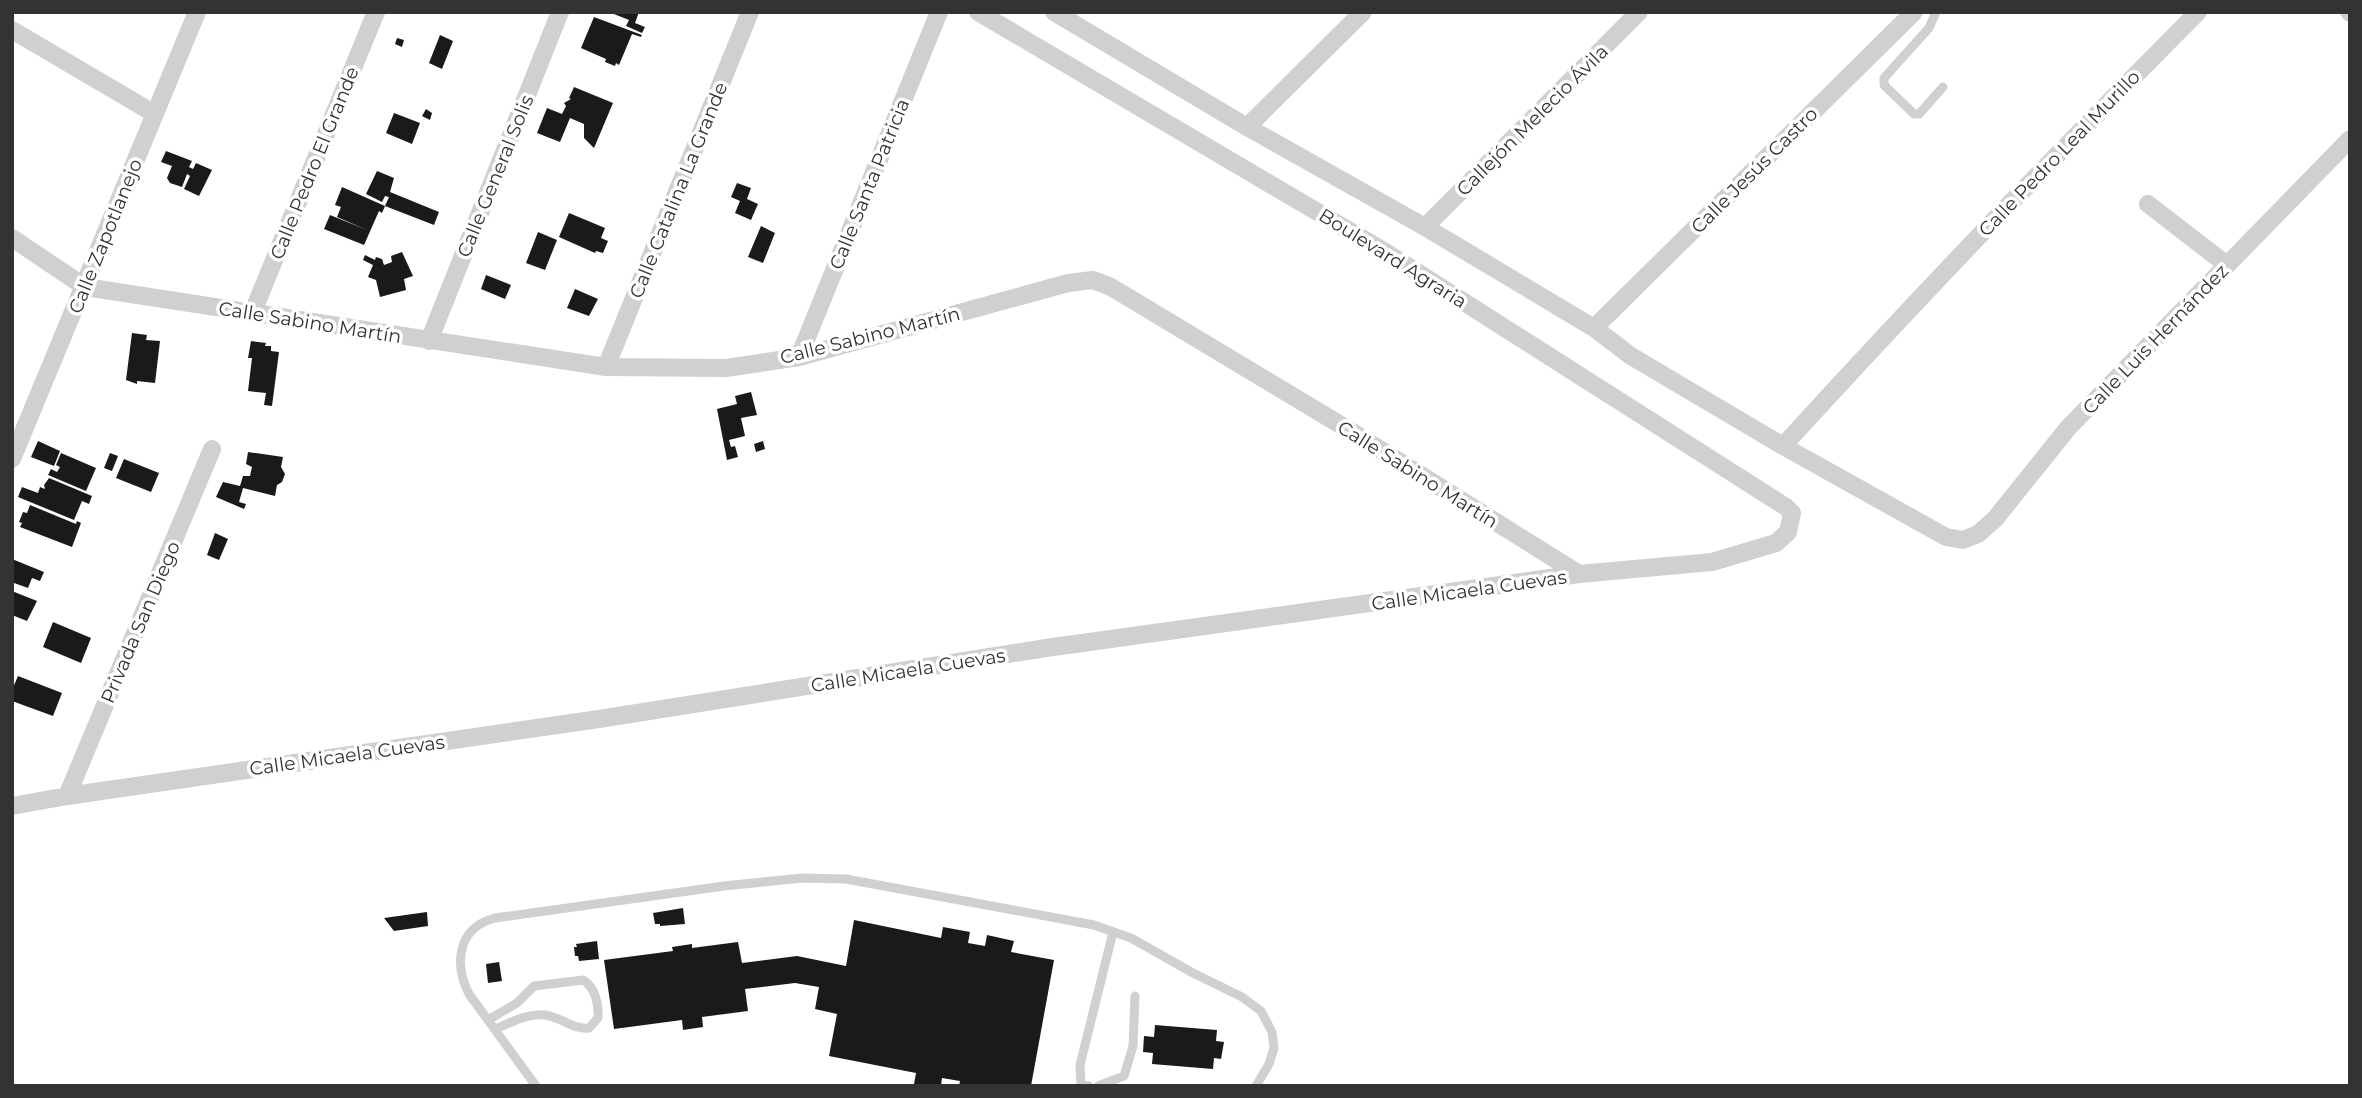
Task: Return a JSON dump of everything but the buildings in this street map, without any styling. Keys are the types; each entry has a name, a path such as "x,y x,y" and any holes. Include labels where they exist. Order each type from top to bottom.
{"street":[{"name":"Calle Zapotlanejo","path":"12,459 197,12"},
{"name":"Calle Pedro El Grande","path":"252,314 376,12"},
{"name":"Calle General Solis","path":"429,341 561,12"},
{"name":"Calle Catalina La Grande","path":"606,367 750,12"},
{"name":"Calle Santa Patricia","path":"799,357 939,12"},
{"name":"Boulevard Agraria","path":"978,12 1387,253 1786,506 1792,513 1792,522"},
{"path":"1247,127 1363,12"},
{"name":"Callejón Melecio Ávila","path":"1425,227 1639,12"},
{"name":"Calle Jesús Castro","path":"1594,328 1914,12"},
{"name":"Calle Pedro Leal Murillo","path":"1783,446 1921,295 2198,12"},
{"path":"1057,13 1247,127 1425,227 1594,328 1631,356 1783,446"},
{"path":"12,30 155,114"},
{"name":"Calle Luis Hernández","path":"1783,446 1946,537 1963,540 1978,534 1995,519 2068,428 2350,139"},
{"path":"2148,204 2227,265"},
{"name":"Calle Sabino Martín","path":"12,238 85,287 606,367 726,368 799,357 1068,283 1093,280 1111,287 1349,430 1579,574"},
{"name":"Privada San Diego","path":"66,796 212,449"},
{"name":"Calle Micaela Cuevas","path":"12,806 598,719 1046,648 1579,574 1712,562 1776,543 1788,532 1792,522"}],"lane":[{"path":"1936,12 1929,28 1884,78 1884,85 1914,114 1919,114 1943,87"},
{"path":"536,1086 469,994 459,969 463,947 468,937 484,921 696,890 802,878 846,880 1094,925 1130,938 1193,973 1219,984 1261,1011 1272,1032 1274,1048 1269,1064 1256,1086"},
{"path":"1089,1086 1081,1084 1080,1065 1113,932"},
{"path":"488,1020 517,1003 534,986 583,980 593,991 598,1018 589,1028 582,1029 544,1015 520,1019 495,1029"},
{"path":"1098,1086 1124,1076 1133,1046 1135,996"}]}
